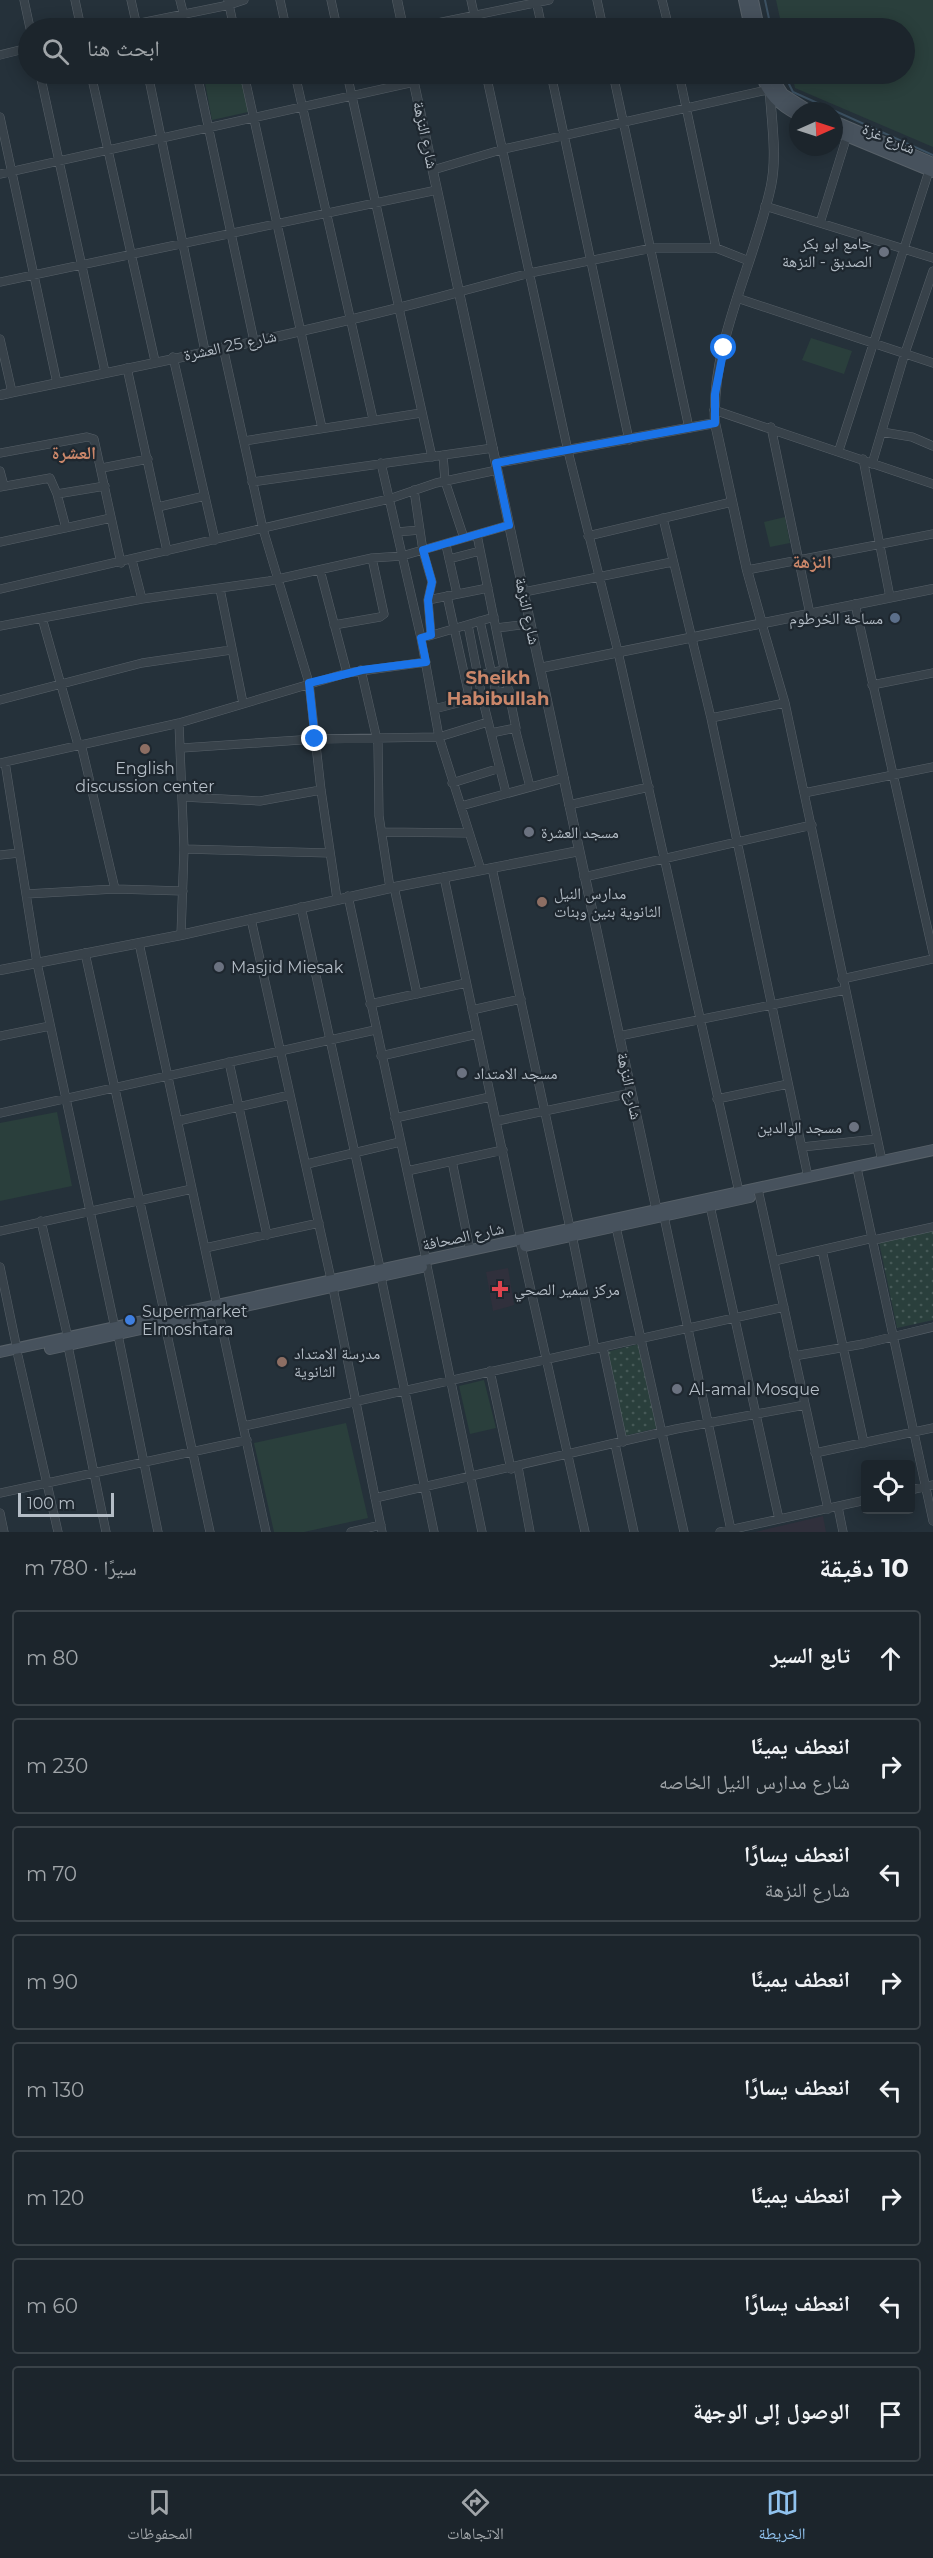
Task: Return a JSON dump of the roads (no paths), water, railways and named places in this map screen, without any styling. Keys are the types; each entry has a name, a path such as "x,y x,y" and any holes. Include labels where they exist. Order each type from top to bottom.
{"main road":[{"path":"744,0 748,18"},
{"path":"753,0 757,18"},
{"path":"765,84 768,92 789,110"},
{"path":"776,84 783,94 796,102"},
{"name":"شارع غزة","path":"843,125 932,169"},
{"name":"شارع غزة","path":"843,134 932,169"},
{"name":"شارع الصحافة","path":"571,1232 616,1227 739,1192 933,1150"},
{"name":"شارع الصحافة","path":"0,1353 18,1352 68,1342 381,1272 660,1213 710,1206 933,1157"},
{"name":"شارع الصحافة","path":"426,1263 470,1250 521,1243"},
{"name":"شارع الصحافة","path":"0,1360 18,1352"}],"street":[{"path":"24,0 28,18"},
{"path":"75,0 79,18"},
{"path":"131,0 135,18"},
{"path":"180,0 184,18"},
{"path":"172,18 244,0"},
{"path":"280,0 284,18"},
{"path":"331,0 335,18"},
{"path":"396,0 400,18"},
{"path":"471,0 474,17"},
{"path":"468,18 536,1 549,0"},
{"path":"597,0 601,18"},
{"path":"662,0 666,18"},
{"path":"536,1 540,18"},
{"path":"229,3 232,18"},
{"path":"0,55 18,50"},
{"path":"42,84 105,372"},
{"path":"93,84 155,361"},
{"path":"150,84 206,351"},
{"path":"199,84 254,341"},
{"path":"246,84 322,428"},
{"path":"298,84 373,419"},
{"path":"349,84 420,413 432,456"},
{"path":"0,174 302,108 393,84"},
{"name":"شارع النزهة","path":"414,84 631,1094 660,1213"},
{"path":"488,84 568,451 618,652 739,1192"},
{"path":"553,84 629,440"},
{"path":"615,84 689,428"},
{"path":"680,84 716,248"},
{"path":"433,170 504,149 768,92 773,169 765,206 717,376 715,423 747,570 785,703 882,1161"},
{"path":"0,117 57,383"},
{"path":"820,223 847,136"},
{"path":"839,450 872,343 932,169"},
{"path":"0,282 437,190"},
{"path":"765,206 933,258"},
{"path":"459,292 530,273 652,248 716,248 749,261"},
{"path":"872,464 905,353 933,271"},
{"name":"شارع 25 العشرة","path":"0,395 398,309 459,292"},
{"path":"738,298 933,363"},
{"path":"0,339 12,392"},
{"path":"223,347 263,528 309,683 321,790 337,899"},
{"path":"173,357 215,540"},
{"path":"127,368 167,551"},
{"path":"714,410 771,427 933,484"},
{"path":"244,441 420,413"},
{"path":"0,589 389,499 497,466 715,423"},
{"path":"771,427 810,614"},
{"path":"882,432 903,434 933,446"},
{"path":"0,453 91,437 96,443 121,562"},
{"path":"252,482 493,448"},
{"path":"443,455 445,481 464,538"},
{"path":"102,468 148,459"},
{"path":"863,459 890,597"},
{"path":"381,463 421,638 439,737 481,870"},
{"path":"0,471 2,487 50,478 66,528"},
{"path":"57,494 105,486"},
{"path":"414,490 423,550 432,582 428,600 431,635"},
{"path":"158,507 205,496"},
{"path":"588,536 732,502"},
{"path":"0,542 111,518"},
{"path":"663,518 711,718 808,1177"},
{"path":"0,626 142,599 278,579 372,558 402,556 509,525"},
{"path":"396,532 420,530"},
{"path":"747,570 933,534"},
{"path":"477,535 515,728 530,787"},
{"path":"446,545 457,594"},
{"path":"449,560 480,551"},
{"path":"334,625 380,617 384,614 372,558"},
{"path":"132,560 142,599"},
{"path":"524,592 598,579 672,562"},
{"path":"320,570 347,673"},
{"path":"428,600 488,588"},
{"path":"540,668 933,588"},
{"path":"220,589 243,704"},
{"path":"447,596 470,700"},
{"path":"855,604 933,953"},
{"path":"421,638 494,617"},
{"path":"42,618 79,745 115,889"},
{"path":"480,621 495,693"},
{"path":"496,628 531,624"},
{"path":"468,625 477,675 506,793"},
{"path":"0,700 155,660 231,650"},
{"path":"158,1532 50,1026 3,762 179,723 347,673 426,662"},
{"path":"362,670 379,754 379,816 392,887 417,994"},
{"path":"465,678 504,670"},
{"path":"872,685 933,673"},
{"path":"434,709 508,690"},
{"path":"711,718 785,703"},
{"path":"182,748 315,739 439,737 488,722"},
{"path":"179,723 182,748 184,849 181,935"},
{"path":"491,733 515,728"},
{"path":"804,793 933,767"},
{"path":"452,783 500,768"},
{"path":"461,806 564,778"},
{"path":"569,805 649,787"},
{"path":"183,797 260,801 321,790"},
{"path":"584,877 812,825"},
{"path":"382,832 469,833"},
{"path":"184,849 330,853"},
{"path":"0,970 139,944 348,896 579,851"},
{"path":"0,855 19,853"},
{"path":"492,868 571,1232 623,1442"},
{"path":"444,878 497,1121 545,1358 585,1532"},
{"path":"26,894 115,889 183,891"},
{"path":"348,896 482,1532"},
{"path":"301,907 381,1272 434,1532"},
{"path":"251,919 279,1051 307,1164 381,1528 351,1532"},
{"path":"139,944 266,1532"},
{"path":"85,953 210,1532"},
{"path":"842,979 933,959"},
{"path":"370,1004 466,983"},
{"path":"619,1036 845,990"},
{"path":"472,1010 521,999"},
{"path":"0,1036 50,1026"},
{"path":"0,1113 375,1030"},
{"path":"381,1056 477,1034"},
{"path":"229,1062 267,1235"},
{"path":"717,1099 788,1084"},
{"path":"497,1121 631,1094"},
{"path":"178,1121 290,1095"},
{"path":"395,1118 490,1097"},
{"path":"802,1147 877,1139"},
{"path":"307,1164 400,1142"},
{"path":"407,1171 503,1150"},
{"path":"452,1161 470,1250"},
{"path":"858,1173 914,1432 929,1486 933,1521"},
{"path":"0,1230 192,1190"},
{"path":"759,1194 828,1509"},
{"path":"710,1206 779,1519"},
{"path":"660,1213 731,1530"},
{"path":"41,1221 106,1532"},
{"path":"206,1248 319,1223"},
{"path":"616,1227 660,1433 684,1532"},
{"path":"774,1261 933,1227"},
{"path":"822,1250 864,1443"},
{"path":"0,1267 58,1532"},
{"path":"244,1426 783,1307"},
{"path":"794,1356 933,1327"},
{"path":"490,1371 530,1532"},
{"path":"375,1498 660,1433 805,1405"},
{"path":"815,1453 933,1428"},
{"path":"0,1493 247,1440"},
{"path":"615,1444 634,1532"},
{"path":"720,1532 861,1501"},
{"path":"838,1507 843,1532"},
{"path":"0,1513 4,1532"}],"waterway":[{"path":"765,0 769,18"},
{"path":"789,84 793,92 933,155"}],"place":[{"name":"جامع ابو بكر الصدبق - النزهة","path":"884,252"},
{"name":"مساحة الخرطوم","path":"895,618"},
{"name":"English discussion center","path":"145,749"},
{"name":"مسجد العشرة","path":"529,832"},
{"name":"مدارس النيل الثانوية بنين وبنات","path":"542,902"},
{"name":"Masjid Miesak","path":"219,967"},
{"name":"مسجد الامتداد","path":"462,1073"},
{"name":"مسجد الوالدين","path":"854,1127"},
{"name":"مركز سمير الصحي","path":"500,1289"},
{"name":"Supermarket Elmoshtara","path":"130,1320"},
{"name":"مدرسة الامتداد الثانوية","path":"282,1362"},
{"name":"Al-amal Mosque","path":"677,1389"}],"district":[{"name":"العشرة","path":"74,453"},
{"name":"النزهة","path":"812,562"},
{"name":"Sheikh Habibullah","path":"498,688"}]}
